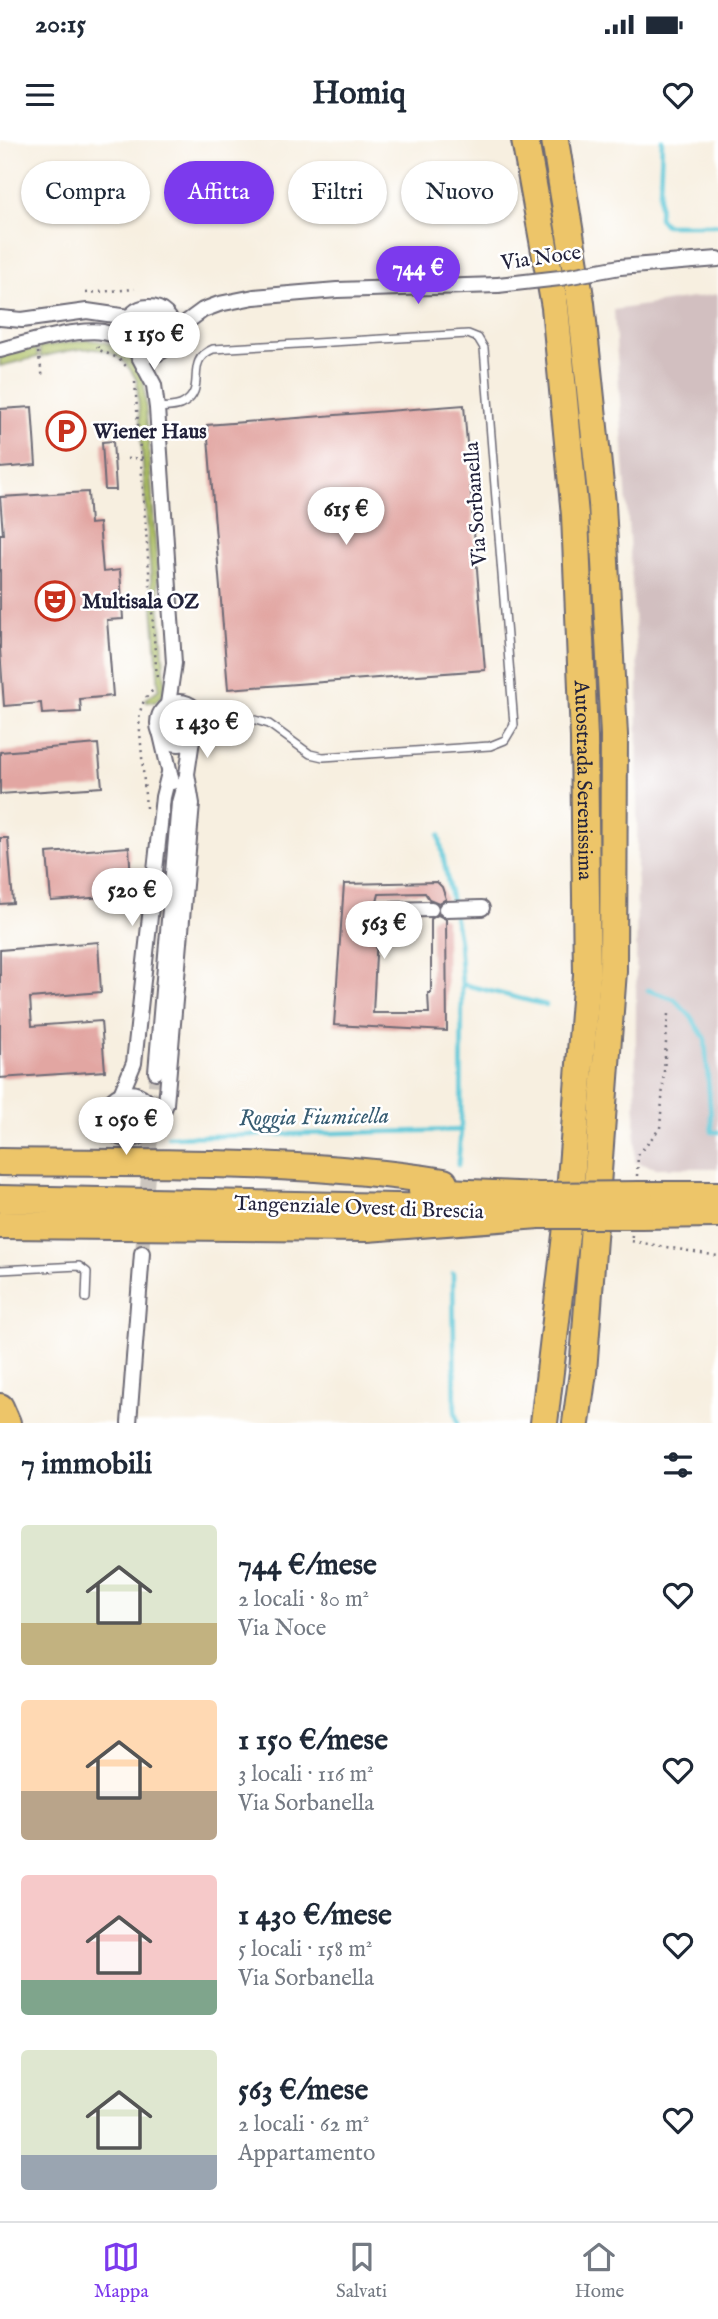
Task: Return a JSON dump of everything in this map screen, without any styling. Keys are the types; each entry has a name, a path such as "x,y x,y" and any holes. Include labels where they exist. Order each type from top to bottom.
{"highway":[{"name":"Autostrada Serenissima","path":"525,140 555,307 575,515 584,738 587,975 568,1218 544,1423"},
{"name":"Autostrada Serenissima","path":"555,140 581,303 599,477 614,735 613,971 583,1372 576,1423"},
{"path":"0,1162 259,1165 413,1177 533,1202"},
{"name":"Tangenziale Ovest di Brescia","path":"0,1183 637,1205 718,1214"},
{"name":"Tangenziale Ovest di Brescia","path":"637,1205 718,1195"},
{"name":"Tangenziale Ovest di Brescia","path":"0,1199 467,1208 533,1202"},
{"path":"0,1225 367,1228 533,1202"},
{"path":"0,1235 164,1234 218,1226"},
{"path":"0,1407 6,1423"}],"street":[{"name":"Via Noce","path":"0,318 33,319 87,311 128,317 145,307 159,309 167,314 203,310 254,297 288,293 498,285 560,278 620,267 718,260"},
{"name":"Via Noce","path":"173,332 203,310"},
{"path":"154,385 173,332 167,314"},
{"path":"128,317 124,329 125,338 137,353 154,385 157,408 174,663 168,704"},
{"path":"0,350 86,332 102,332 125,338"},
{"path":"137,353 156,355 166,349"},
{"path":"156,1072 179,803 200,725 199,716 191,705 174,663"},
{"path":"191,705 177,701 168,704 161,710 158,728 168,741 176,744 195,737"},
{"path":"162,735 169,773 179,803"},
{"path":"121,1094 134,1063 163,797 169,773"},
{"path":"150,1126 151,1108 146,1100 131,1092 114,1098 108,1105 106,1114 112,1131 128,1139 136,1138 145,1133 161,1116 166,1104 192,804 187,774"},
{"path":"385,910 482,908"},
{"path":"129,1423 142,1253"}],"lane":[{"name":"Via Sorbanella","path":"157,408 183,405 191,397 196,386 197,362 203,353 213,349 468,334 478,338 484,348 514,725 505,740 490,746 323,757 310,754 269,724 252,719 230,720 195,737"},
{"name":"Via Sorbanella","path":"191,705 230,720"},
{"path":"0,1270 79,1266 87,1272 86,1298"}],"path":[{"path":"86,293 135,289"},
{"path":"97,349 118,358 132,373"},
{"path":"135,380 157,687 147,694 139,719 146,805"},
{"path":"668,1014 660,1128 638,1155 637,1205 631,1241 718,1256"}],"shaded area":[{"path":"718,294 718,1168 656,1168 635,1162 638,674 614,310"}],"green space":[{"path":"145,321 153,321 159,331 153,341 145,341 139,335 139,327"},
{"path":"86,340 105,342 122,350 135,363 144,380 165,682 163,695 155,702 146,699 159,689 137,381 119,357 108,352 83,349 41,357 39,347"},
{"path":"36,348 38,357 0,366 0,355"},
{"path":"174,712 182,712 189,719 189,727 182,734 174,734 167,727 167,719"}],"building":[{"path":"464,405 485,670 228,689 207,425"},
{"path":"32,407 36,465 0,468 0,409"},
{"path":"113,441 116,490 105,490 102,442"},
{"path":"88,492 90,524 99,523 103,572 120,570 123,619 107,620 113,696 80,699 81,712 42,714 41,703 4,706 0,649 0,534 3,534 0,497"},
{"path":"98,744 102,787 0,794 0,752"},
{"path":"0,838 8,838 13,903 0,904"},
{"path":"129,847 132,895 51,901 47,853"},
{"path":"437,882 446,899 439,903 429,899 425,893 379,894 375,910 378,916 373,1013 429,1013 431,919 438,915 446,919 447,1031 334,1025 344,884"},
{"path":"98,942 101,992 30,998 32,1026 101,1021 105,1071 0,1078 0,950"}],"waterway":[{"path":"662,140 659,218 665,225 718,225"},
{"name":"Roggia Fiumicella","path":"439,835 459,941 462,984 546,1005"},
{"name":"Roggia Fiumicella","path":"461,1130 462,984"},
{"name":"Roggia Fiumicella","path":"648,990 674,999 691,1017 705,1039 712,1132 718,1132"},
{"name":"Roggia Fiumicella","path":"168,1137 461,1130 458,1165"},
{"name":"Roggia Fiumicella","path":"453,1273 455,1411 458,1423"}],"tunnel":[{"path":"142,1253 156,1072"}],"place":[{"name":"Wiener Haus","path":"66,431"},
{"name":"Multisala OZ","path":"55,601"}]}
